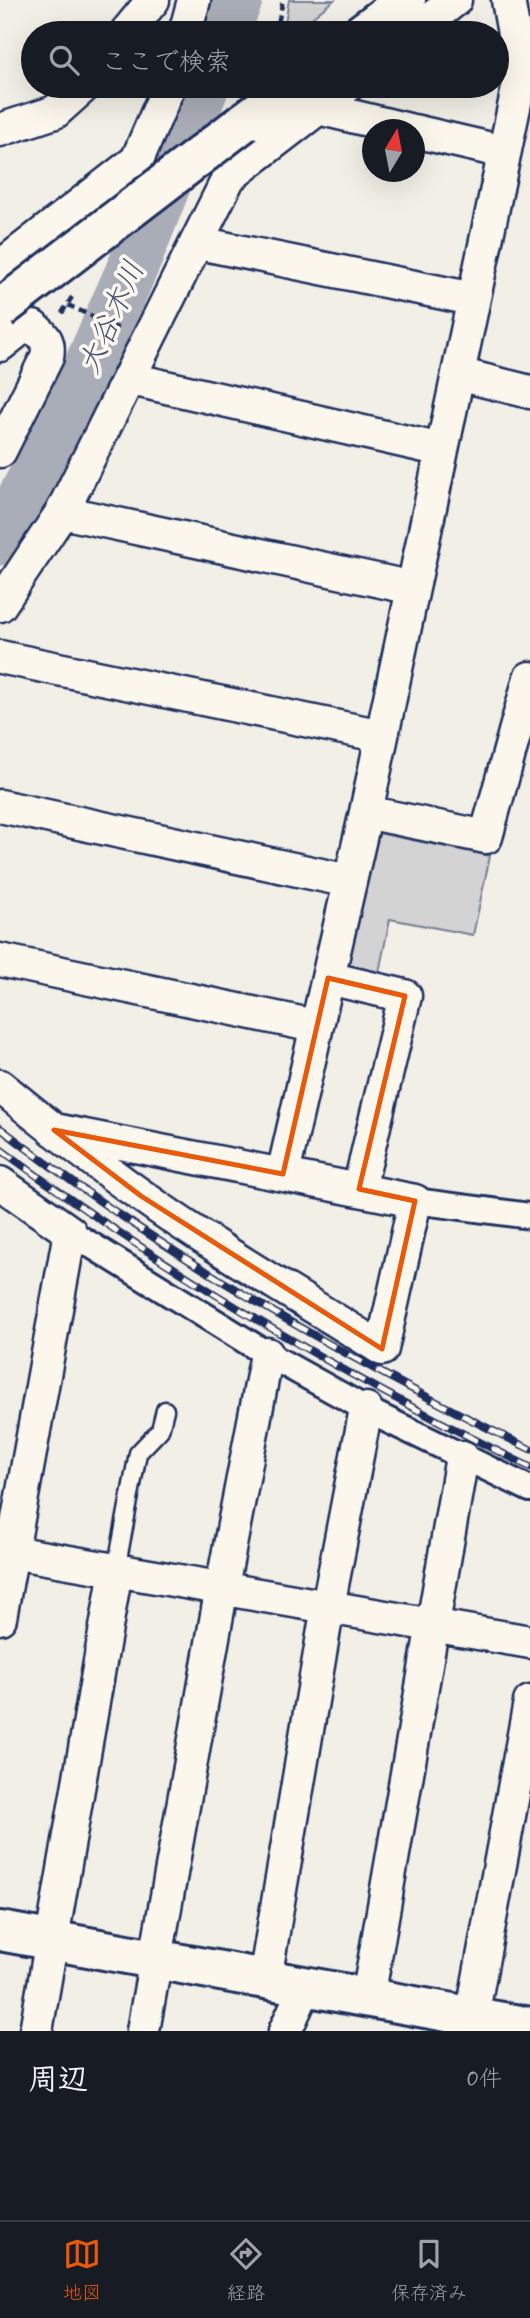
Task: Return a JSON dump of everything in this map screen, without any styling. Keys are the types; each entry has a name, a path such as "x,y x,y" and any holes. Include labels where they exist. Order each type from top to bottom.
{"street":[{"path":"136,21 153,0"},
{"path":"188,21 194,0"},
{"path":"378,21 406,0"},
{"path":"428,21 455,0"},
{"path":"283,1174 366,811 521,74 508,0"},
{"path":"0,130 55,111 70,98"},
{"path":"0,267 136,160 164,98"},
{"path":"0,309 244,122 303,98"},
{"path":"0,605 62,512 199,243 229,177 304,98"},
{"path":"308,98 374,119"},
{"path":"425,133 504,152"},
{"path":"199,243 473,299"},
{"path":"0,345 20,329 33,327 45,336 49,346 47,357 0,451"},
{"path":"458,374 530,392"},
{"path":"131,379 442,450"},
{"path":"62,512 413,589"},
{"path":"0,657 382,736"},
{"path":"366,811 486,838 530,678"},
{"path":"0,806 349,881"},
{"path":"0,960 315,1026"},
{"path":"328,978 405,996 359,1189"},
{"path":"0,1086 141,1196 382,1349 415,1201"},
{"path":"54,1130 415,1201 530,1216"},
{"path":"0,1183 70,1233 267,1354 366,1409 530,1489"},
{"path":"0,1618 6,1551 70,1233"},
{"path":"144,2031 222,1587 267,1354"},
{"path":"265,1979 328,1606 366,1409"},
{"path":"368,1998 462,1457"},
{"path":"6,1551 530,1642"},
{"path":"36,2031 116,1570"},
{"path":"472,2017 530,1702"},
{"path":"0,1931 530,2027"},
{"path":"285,2031 306,1986"}],"lane":[{"path":"116,1570 138,1453 160,1430 165,1410"}],"path":[{"path":"279,21 283,0"},
{"path":"68,305 123,331"}],"highlighted area":[{"path":"328,978 405,996 359,1189 415,1201 382,1349 141,1196 54,1130 283,1174"}],"shaded area":[{"path":"289,0 334,0 308,21 285,21"},
{"path":"373,832 490,856 473,935 390,919 378,977 345,968"}],"waterway":[{"name":"大谷木川","path":"229,21 237,0"},
{"name":"大谷木川","path":"0,540 71,407 138,255 199,98"}],"railway":[{"path":"0,1128 126,1219 257,1302 392,1378 530,1449"},
{"path":"0,1149 127,1238 258,1320 392,1396 530,1467"}]}
